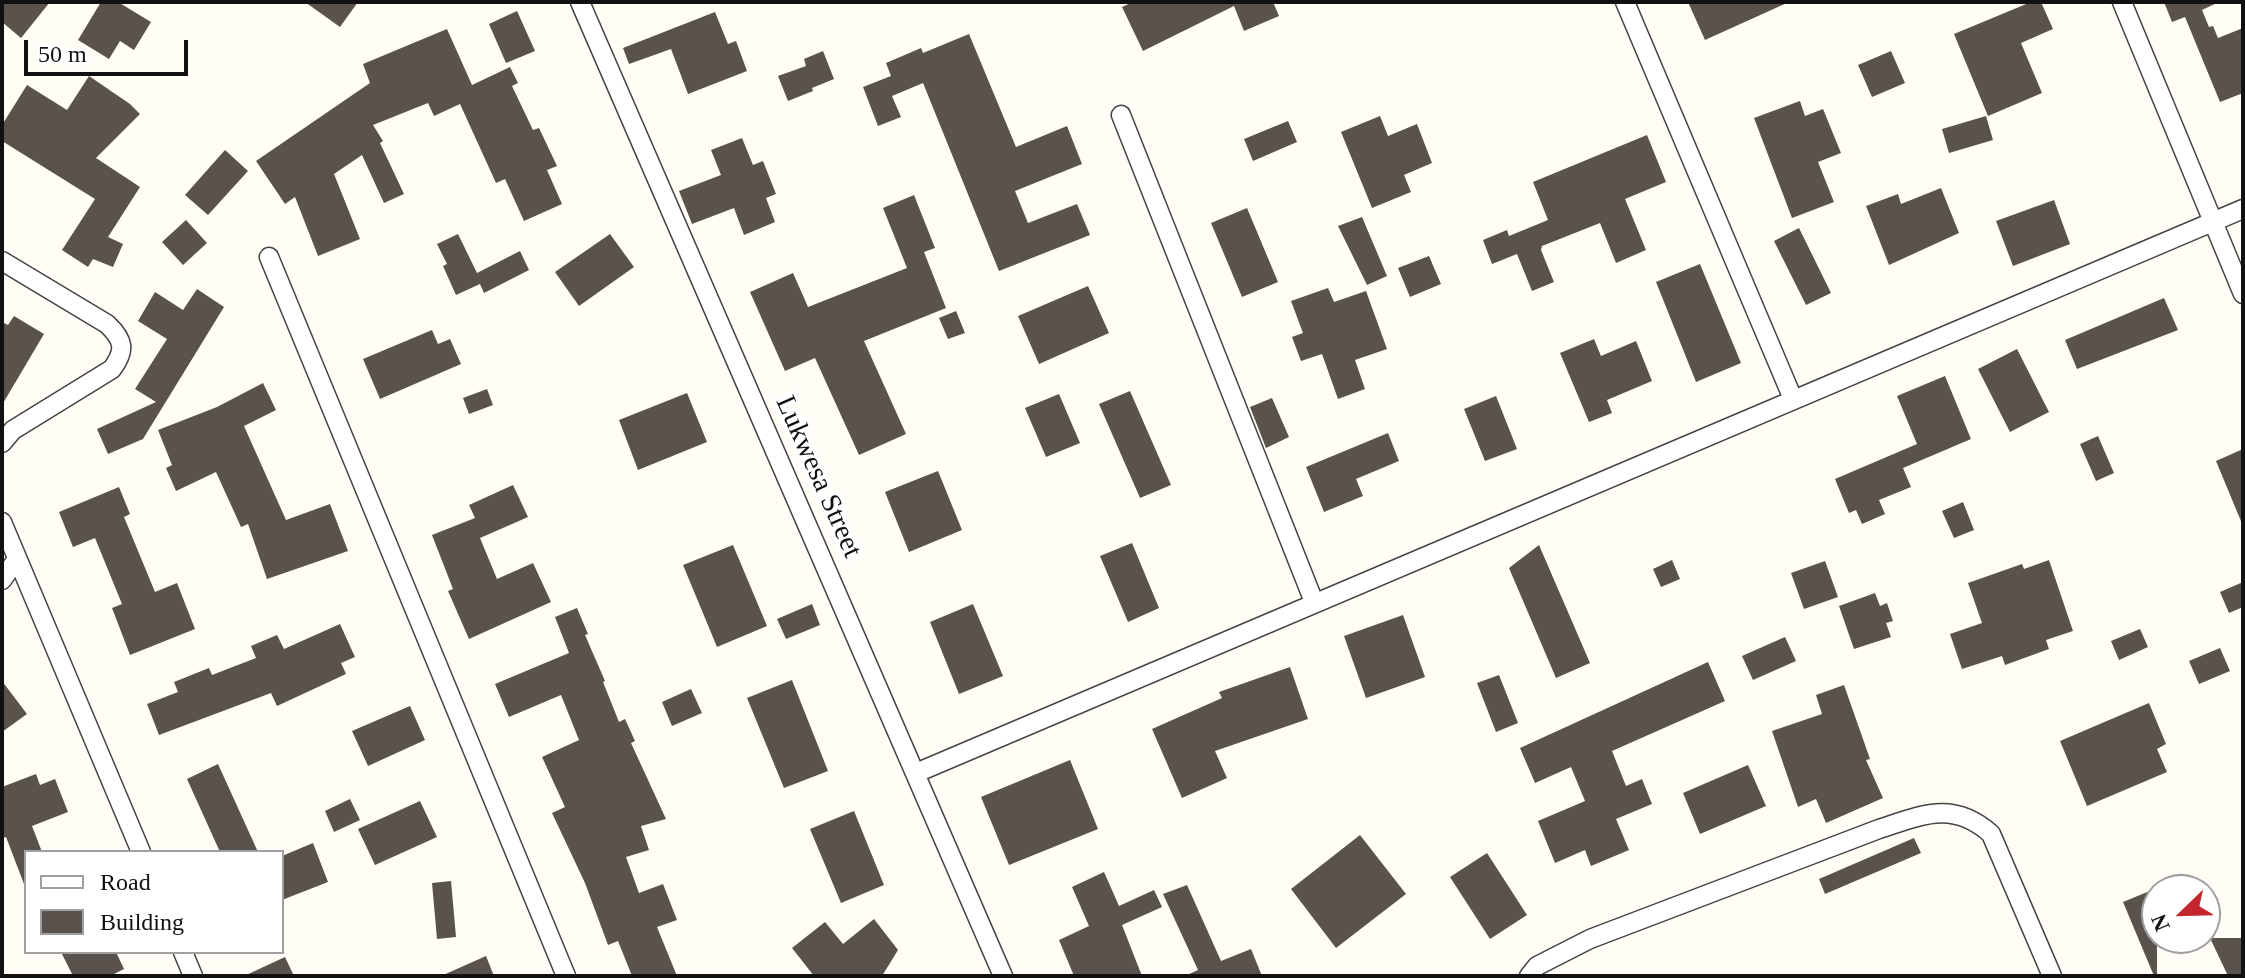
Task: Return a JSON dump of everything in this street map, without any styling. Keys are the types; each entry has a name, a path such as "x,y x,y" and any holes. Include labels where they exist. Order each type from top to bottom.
{"street":[{"name":"Lukwesa Street","path":"580,2 1003,976"},
{"path":"1625,2 1793,399"},
{"path":"2122,2 2243,294"},
{"path":"1121,115 1314,602"},
{"path":"916,773 2243,209"},
{"path":"269,257 566,976"},
{"path":"2,261 107,324 117,333 121,357 112,369 13,430 2,443"},
{"path":"2,522 140,850"},
{"path":"2,580 17,559"},
{"path":"1529,976 1537,966 1590,939 1879,829 1943,812 1960,815 1991,834 2052,976"},
{"path":"184,954 193,976"}],"building":[{"path":"2,2 50,2 21,38 2,22"},
{"path":"101,2 118,2 151,22 134,50 120,41 109,59 78,40"},
{"path":"305,2 358,2 340,27"},
{"path":"1133,2 1273,2 1279,16 1244,31 1234,6 1143,51 1122,7"},
{"path":"1688,2 1789,2 1705,40"},
{"path":"2031,2 2041,2 2053,29 2021,43 2042,93 1988,116 1954,34"},
{"path":"2164,2 2219,2 2202,10 2218,38 2243,28 2243,93 2220,102 2185,17 2172,22"},
{"path":"517,11 535,51 506,63 489,24"},
{"path":"715,12 728,44 736,41 747,71 688,94 671,49 629,64 623,48"},
{"path":"447,29 472,85 510,67 518,83 512,86 533,130 539,128 557,166 547,170 562,204 524,221 505,179 496,183 460,104 434,116 428,103 373,125 383,141 380,143 404,194 384,203 362,155 334,174 360,239 318,256 295,197 285,204 256,161 370,83 363,64"},
{"path":"969,34 1016,147 1067,126 1082,164 1015,191 1028,223 1077,204 1090,235 999,271 923,83 892,96 901,117 878,126 863,87 891,76 886,63 921,48 923,53"},
{"path":"823,51 834,79 788,101 778,76 806,66 804,59"},
{"path":"1891,51 1905,83 1872,97 1858,65"},
{"path":"89,76 140,114 96,158 140,187 108,237 123,244 113,267 93,259 88,267 62,250 95,199 2,141 2,125 27,85 67,110"},
{"path":"1800,101 1805,116 1823,109 1841,153 1818,162 1834,202 1792,218 1754,118"},
{"path":"1380,116 1388,136 1417,124 1432,163 1404,175 1411,192 1372,208 1341,132"},
{"path":"1986,116 1993,140 1949,153 1942,129"},
{"path":"1288,121 1297,142 1253,161 1244,139"},
{"path":"1647,135 1666,182 1625,199 1646,250 1616,263 1600,223 1542,246 1554,282 1532,291 1517,254 1492,264 1483,240 1507,230 1509,236 1548,220 1533,182"},
{"path":"742,138 753,165 763,161 776,194 766,198 775,222 744,235 734,208 692,224 679,191 721,175 711,150"},
{"path":"225,150 248,171 208,215 185,195"},
{"path":"1941,188 1959,233 1889,265 1866,206 1898,194 1901,204"},
{"path":"914,195 935,248 924,252 946,308 864,341 906,434 859,455 815,358 785,371 750,292 793,273 808,307 907,268 883,208"},
{"path":"2054,200 2070,244 2013,266 1996,221"},
{"path":"1247,208 1278,282 1242,297 1211,223"},
{"path":"1362,217 1387,276 1367,285 1338,226"},
{"path":"186,220 207,243 183,265 162,242"},
{"path":"1799,228 1831,293 1806,305 1774,241"},
{"path":"458,234 477,273 520,251 529,270 484,293 480,284 456,295 437,244"},
{"path":"610,234 634,267 579,306 555,272"},
{"path":"1429,256 1441,284 1410,297 1398,268"},
{"path":"1700,264 1741,363 1696,382 1656,282"},
{"path":"1088,286 1109,333 1039,364 1018,316"},
{"path":"1328,288 1334,302 1366,291 1387,349 1355,360 1365,389 1338,399 1322,354 1301,361 1292,337 1303,333 1291,301"},
{"path":"197,289 224,307 143,439 108,454 97,429 156,402 135,389 167,339 138,321 155,292 183,310"},
{"path":"2164,298 2178,330 2077,369 2065,340"},
{"path":"956,311 965,333 948,339 939,318"},
{"path":"14,316 44,334 2,405 2,322 8,325"},
{"path":"432,330 438,344 450,339 461,364 380,399 363,359"},
{"path":"1594,339 1601,356 1636,341 1652,381 1607,400 1612,413 1589,422 1560,353"},
{"path":"2017,349 2049,412 2010,432 1978,369"},
{"path":"1945,376 1971,439 1903,468 1911,487 1879,500 1885,514 1862,524 1856,510 1849,513 1835,479 1917,444 1897,396"},
{"path":"263,383 276,410 244,426 286,520 330,504 348,551 267,579 248,524 241,527 216,472 176,491 166,468 172,465 158,430 217,407"},
{"path":"487,389 493,405 469,414 463,398"},
{"path":"1130,391 1171,485 1140,498 1099,404"},
{"path":"687,393 707,442 638,470 619,420"},
{"path":"1059,394 1080,443 1046,457 1025,408"},
{"path":"1496,396 1517,449 1485,461 1464,409"},
{"path":"1272,398 1289,437 1266,448 1250,407"},
{"path":"1388,433 1399,461 1356,479 1363,496 1324,512 1306,467"},
{"path":"2098,436 2114,473 2096,481 2080,444"},
{"path":"2243,449 2243,526 2216,461"},
{"path":"938,471 962,530 909,552 885,492"},
{"path":"513,485 528,517 480,538 497,579 533,563 551,602 469,639 448,591 453,589 432,535 475,518 469,505"},
{"path":"119,487 130,514 124,517 155,592 177,583 195,629 130,655 112,608 122,604 95,538 73,547 59,512"},
{"path":"1963,502 1974,530 1954,538 1942,511"},
{"path":"1132,543 1159,608 1128,622 1100,556"},
{"path":"733,545 767,626 717,647 683,565"},
{"path":"1539,545 1590,663 1556,678 1509,568"},
{"path":"1672,560 1680,579 1661,587 1653,569"},
{"path":"2049,560 2073,631 2046,640 2049,649 2005,665 2002,656 1962,669 1950,634 1982,623 1968,583 2022,564 2024,569"},
{"path":"1825,561 1838,597 1804,609 1791,573"},
{"path":"2243,582 2243,607 2229,613 2220,592"},
{"path":"1875,593 1880,606 1887,603 1893,621 1886,623 1891,637 1854,649 1839,606"},
{"path":"812,604 820,625 786,639 777,619"},
{"path":"973,604 1003,676 959,694 930,622"},
{"path":"577,608 619,722 625,719 635,741 631,743 666,819 641,826 649,850 626,857 639,893 663,884 677,920 657,927 677,976 632,976 618,941 608,945 585,883 552,813 565,807 542,757 579,740 561,695 509,717 495,684 569,653 555,617"},
{"path":"1403,615 1425,677 1366,698 1344,636"},
{"path":"340,624 355,657 341,663 346,674 277,706 271,693 159,735 147,704 178,692 174,682 209,668 212,675 256,658 251,646 277,635 284,649"},
{"path":"2140,629 2148,647 2119,660 2111,641"},
{"path":"1785,637 1796,661 1753,680 1742,656"},
{"path":"2220,648 2230,671 2199,684 2189,661"},
{"path":"1708,662 1725,701 1612,751 1626,786 1642,779 1652,804 1616,819 1629,850 1591,866 1585,850 1555,863 1538,821 1585,801 1571,767 1535,783 1520,748"},
{"path":"1290,667 1308,719 1215,751 1227,778 1182,798 1152,729 1222,698 1219,692"},
{"path":"1499,675 1518,723 1496,732 1477,683"},
{"path":"792,680 828,771 784,788 747,698"},
{"path":"2,681 27,714 2,732"},
{"path":"1844,685 1870,759 1866,760 1883,798 1826,823 1816,799 1798,807 1772,731 1822,714 1816,695"},
{"path":"691,689 702,713 672,726 662,702"},
{"path":"2149,703 2166,744 2157,749 2167,772 2087,806 2060,741"},
{"path":"410,706 425,740 368,766 352,731"},
{"path":"1070,760 1098,829 1009,865 981,797"},
{"path":"218,764 257,850 219,850 187,779"},
{"path":"1748,765 1766,806 1700,834 1683,793"},
{"path":"36,774 40,785 55,779 68,812 32,826 41,850 24,850 24,884 6,837 2,838 2,787"},
{"path":"350,799 360,820 334,832 325,811"},
{"path":"420,801 437,837 375,865 358,829"},
{"path":"854,811 884,885 841,903 810,829"},
{"path":"1360,835 1406,894 1336,948 1291,889"},
{"path":"1914,838 1921,853 1825,894 1819,879"},
{"path":"313,843 328,882 284,899 284,855"},
{"path":"1487,853 1527,915 1490,939 1450,877"},
{"path":"1104,872 1119,906 1154,890 1162,907 1122,925 1142,976 1074,976 1059,940 1089,926 1072,887"},
{"path":"451,881 456,937 437,939 432,883"},
{"path":"1187,885 1221,961 1251,949 1262,976 1185,976 1198,970 1163,894"},
{"path":"2141,895 2141,945 2123,902"},
{"path":"874,919 898,950 882,976 814,976 792,948 825,922 843,944"},
{"path":"2221,938 2243,938 2243,976 2228,976 2218,954 2221,954"},
{"path":"62,954 117,954 124,969 110,976 73,976"},
{"path":"2145,954 2157,954 2157,976 2154,976"},
{"path":"486,956 494,976 441,976"},
{"path":"285,957 294,976 244,976"}]}
